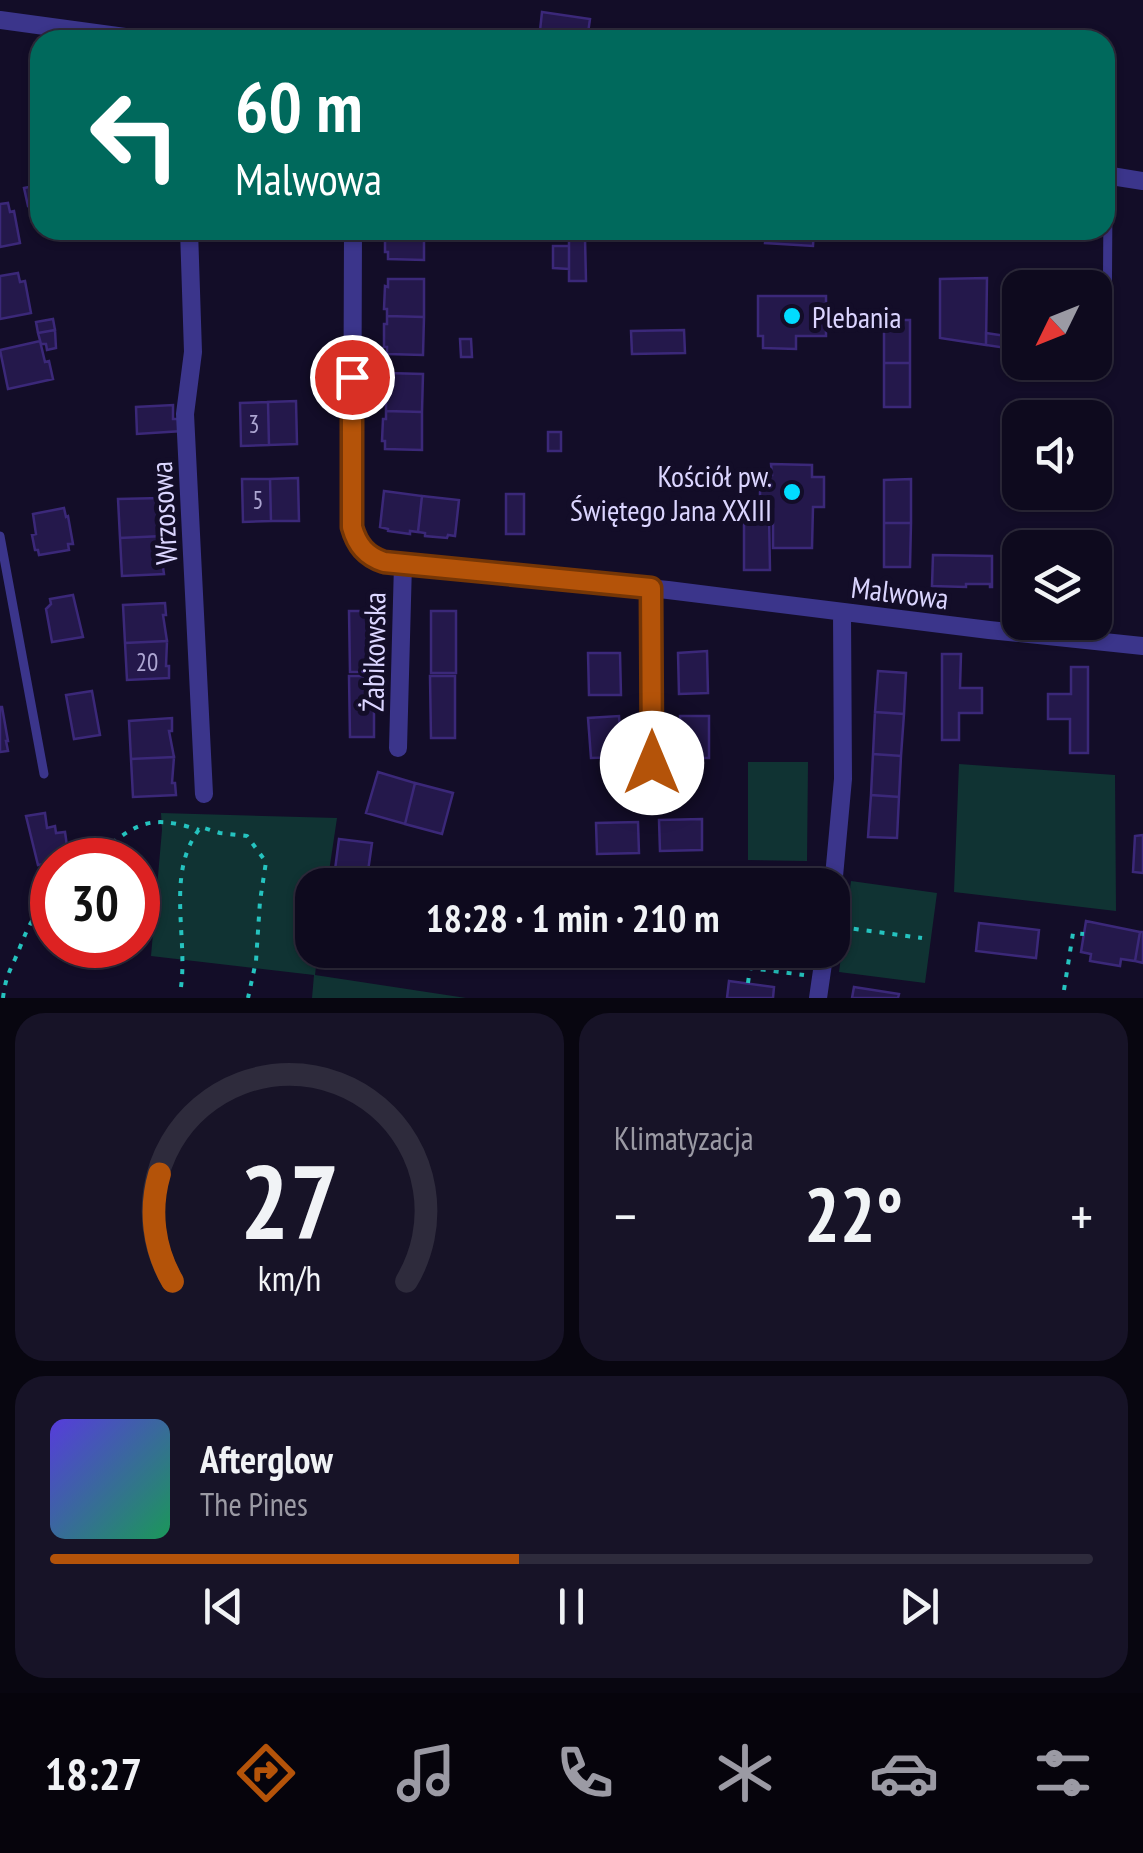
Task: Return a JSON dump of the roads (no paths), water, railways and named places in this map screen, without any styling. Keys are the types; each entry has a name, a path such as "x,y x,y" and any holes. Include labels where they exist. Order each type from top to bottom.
{"street":[{"path":"0,20 67,30"},
{"path":"1115,172 1143,181"},
{"name":"Wrzosowa","path":"189,240 193,352 185,414 204,794"},
{"name":"Żabikowska","path":"353,240 352,527 355,538 368,554 384,562 403,564 398,748"},
{"name":"Malwowa","path":"403,564 651,588 1143,646"},
{"path":"651,588 652,798"},
{"path":"835,868 844,758 842,613"},
{"path":"818,998 822,968"}],"lane":[{"path":"1108,240 1108,270"},
{"path":"0,536 44,774"}],"place":[{"name":"Plebania","path":"792,316"},
{"name":"Kościół pw. Świętego Jana XXIII","path":"792,492"}]}
